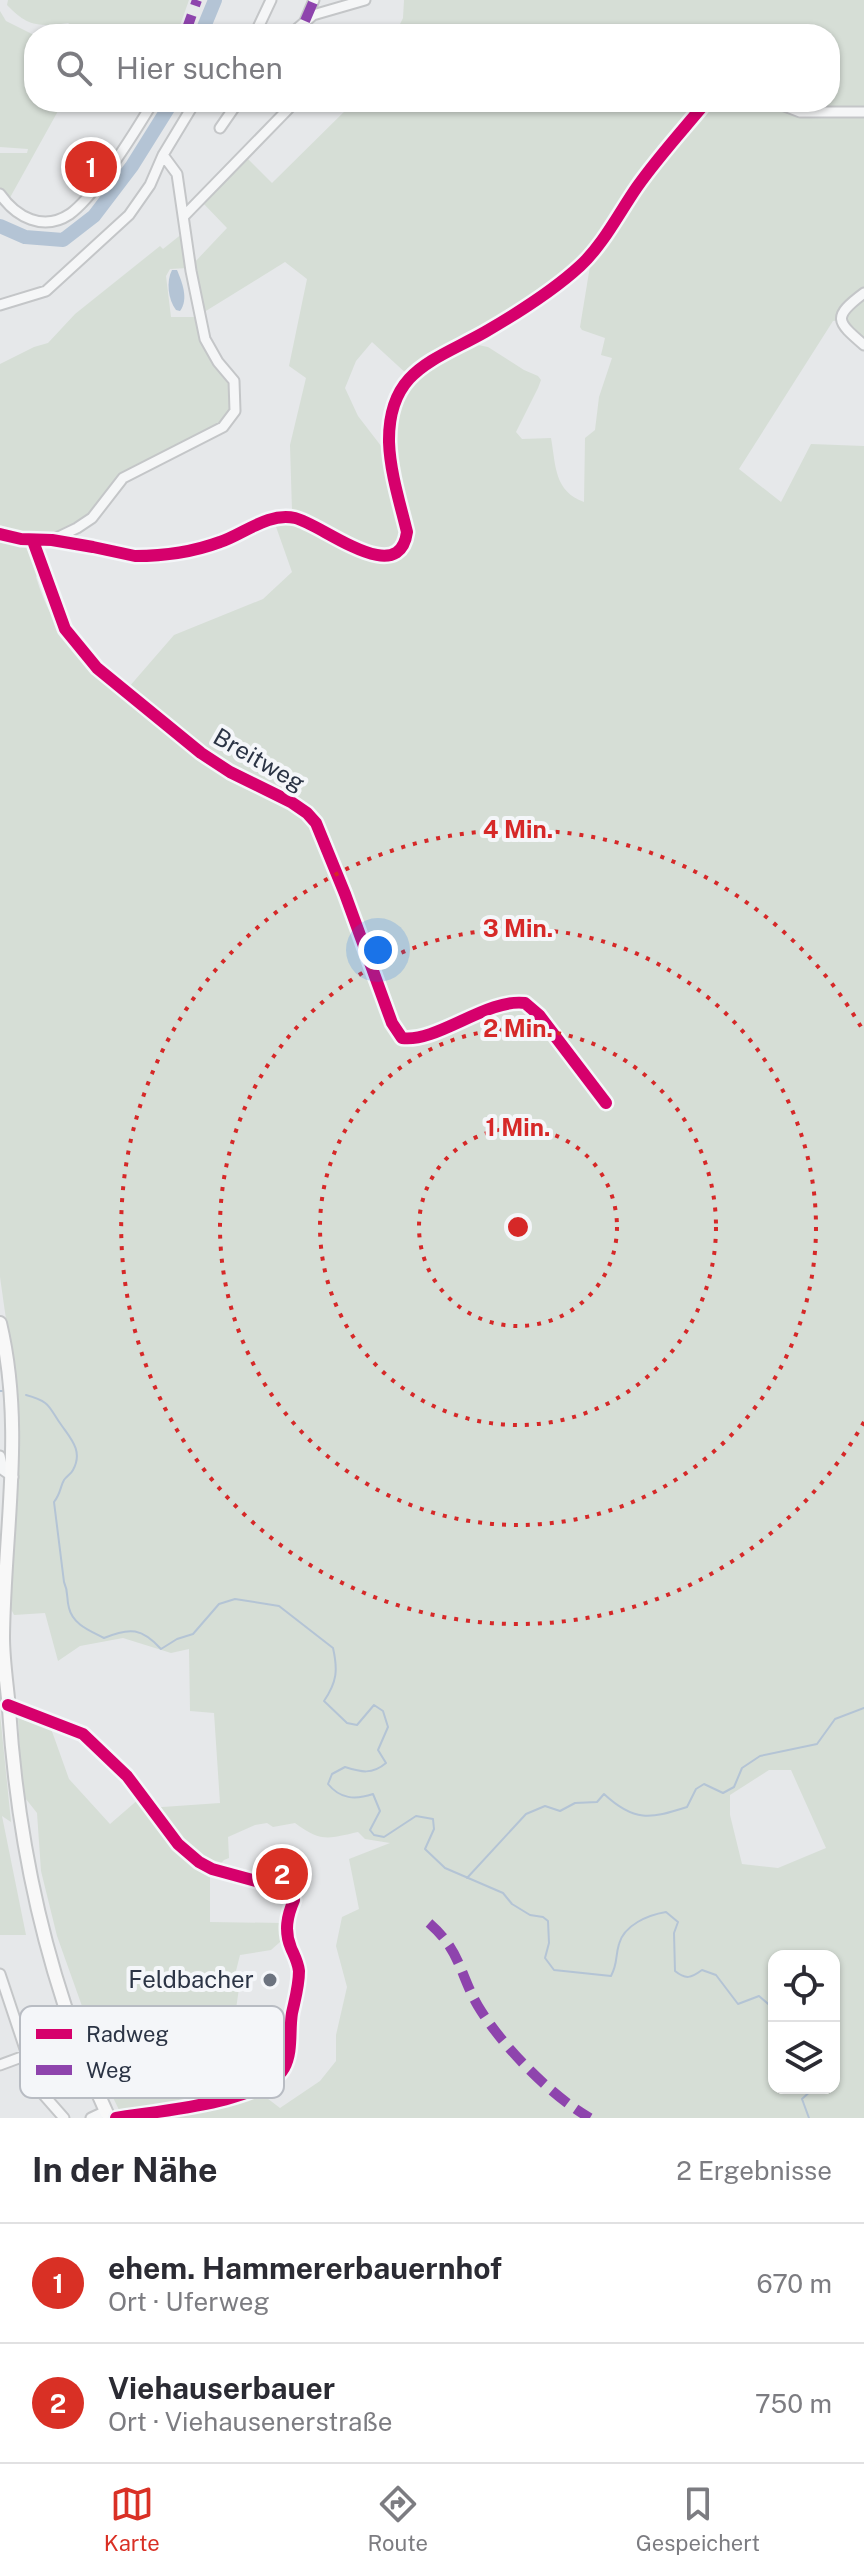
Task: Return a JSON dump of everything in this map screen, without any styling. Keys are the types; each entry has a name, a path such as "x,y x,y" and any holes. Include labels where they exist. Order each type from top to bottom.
{"main road":[{"path":"0,1323 13,1399 13,1477 3,1638 15,1791 35,1903 64,2006"}],"street":[{"path":"260,24 271,0"},
{"path":"305,21 314,0"},
{"path":"302,24 313,15 365,0"},
{"path":"0,194 9,207 26,219 50,221 70,213 114,162 146,112"},
{"path":"0,305 46,291 129,215 150,185 163,155 189,112"},
{"path":"220,128 231,112"},
{"path":"185,215 285,112"},
{"path":"0,534 148,556 197,549 220,542 263,521 291,517 377,556 388,556 399,550 407,532 389,443 392,414 406,384 433,358 503,321 582,264 654,164 698,112"},
{"path":"803,112 864,112"},
{"path":"52,540 92,518 123,478 223,427 235,411 234,381 205,339 191,271 177,174 163,155"},
{"path":"864,293 842,313 841,320 844,328 864,345"},
{"name":"Breitweg","path":"33,541 52,586 65,629 97,668 201,753 230,772 299,807 316,823 392,1023 402,1038 413,1038 505,1004 525,1003 539,1015 606,1103"},
{"path":"0,1456 3,1470 13,1477"},
{"path":"8,1705 83,1734 127,1776 178,1844 199,1862 212,1869 267,1884 294,1900 287,1926 288,1940 299,1965 298,1985 292,2013 289,2057 284,2066"},
{"path":"0,1974 20,2034"},
{"path":"0,2065 20,2058"},
{"path":"46,2098 64,2118"},
{"path":"91,2118 234,2098"}],"shaded area":[{"path":"8,0 189,0 181,24 37,24 22,18 7,5"},
{"path":"404,0 864,0 864,111 840,111 840,24 400,24"},
{"path":"0,11 6,21 24,30 24,112 57,112 7,203 0,191 0,153 27,153 28,149 0,147"},
{"path":"344,112 696,112 583,260 515,312 409,376 372,342 356,361 345,388 358,416 388,455 403,533 394,548 376,553 292,511 290,445 306,378 289,366 307,279 285,262 201,314 193,264 227,228 201,201 246,157 272,183"},
{"path":"702,112 864,114 864,341 850,328 848,320 833,321 739,469 781,502 811,444 864,446 864,2118 123,2118 113,2098 185,2098 187,2109 234,2098 267,2098 280,2108 320,2081 336,2061 336,2035 347,1987 336,1946 342,1917 359,1909 349,1859 390,1843 365,1839 358,1832 318,1836 295,1823 273,1827 267,1823 255,1825 228,1837 229,1858 210,1875 210,1922 283,1923 280,1942 271,1950 240,1955 236,1971 241,1974 236,2006 82,2006 57,1936 41,1871 37,1813 22,1794 18,1717 26,1715 49,1723 69,1779 110,1824 140,1798 148,1808 220,1803 214,1713 190,1711 189,1649 171,1653 123,1638 80,1646 58,1661 45,1613 14,1615 9,1605 19,1449 18,1404 0,1277 0,534 22,542 35,554 43,569 36,577 59,628 81,656 122,695 174,635 263,599 292,572 274,521 288,519 376,558 405,543 392,454 391,427 399,397 415,375 473,344 488,347 541,380 516,432 522,439 551,438 562,484 574,497 584,502 585,438 595,430 599,397 612,358 601,355 605,338 580,327 591,260 641,185","holes":["769,1770 791,1770 826,1848 778,1868 742,1864 730,1815 730,1795"]},
{"path":"183,233 188,268 170,269 166,276 171,317 195,317 210,359 231,383 232,406 226,421 129,471 83,523 49,538 32,539 0,525 0,364 48,343 75,314 160,246 163,249"},
{"path":"0,1713 11,1822 2,1816 26,1935 0,1935"}],"water":[{"path":"172,270 177,270 184,290 180,311 173,306 170,296"}],"waterway":[{"path":"205,24 215,0"},
{"path":"0,226 25,237 63,240 94,216 132,166 166,112"},
{"path":"26,1395 48,1406 73,1441 77,1452 76,1464 54,1502 68,1604 78,1623 104,1638 128,1631 141,1633 161,1649 193,1634 219,1604 235,1599 279,1606 333,1648 335,1676 324,1701 347,1723 357,1725 374,1705 383,1711 388,1727 378,1750 386,1763 366,1771 345,1767 332,1774 328,1784 348,1797 373,1794 380,1811 370,1830 374,1835 384,1837 416,1816 433,1819 434,1829 425,1849 445,1868 503,1893 512,1904 548,1921 549,1943 545,1958 554,1970 611,1976 619,1944 626,1931 645,1918 666,1912 678,1922 674,1933 675,1971 685,1977 702,1970 716,1975 738,2004 759,1996 768,2004"},
{"path":"467,1878 526,1814 545,1806 560,1811 575,1803 597,1802 604,1794 624,1810 643,1816 687,1807 696,1789 704,1784 723,1793 734,1787 742,1768 760,1756 817,1744 835,1719 864,1708"},
{"path":"807,2094 802,2099 809,2118"}],"marked path":[{"path":"189,24 197,0"},
{"path":"305,21 314,0"},
{"path":"429,1923 454,1953 478,2006 500,2037 528,2069 559,2097 590,2118"}],"cycle path":[{"path":"0,534 21,539 52,540 135,556 157,555 210,545 266,521 285,517 307,523 358,549 375,555 390,555 401,548 407,532 393,476 389,442 396,399 405,383 432,361 522,310 580,266 603,239 653,165 698,112"},
{"path":"33,541 65,629 97,668 201,753 230,772 291,802 316,823 392,1023 402,1038 431,1034 495,1007 525,1003 539,1015 606,1103"},
{"path":"8,1705 83,1734 127,1776 178,1844 199,1862 212,1869 267,1884 294,1900 287,1930 299,1977 289,2055 284,2068"},
{"path":"116,2118 229,2098"}],"place":[{"name":"ehem. Hammererbauernhof","path":"91,167"},
{"name":"Viehauserbauer","path":"282,1874"},
{"name":"Feldbacher","path":"270,1980"}]}
